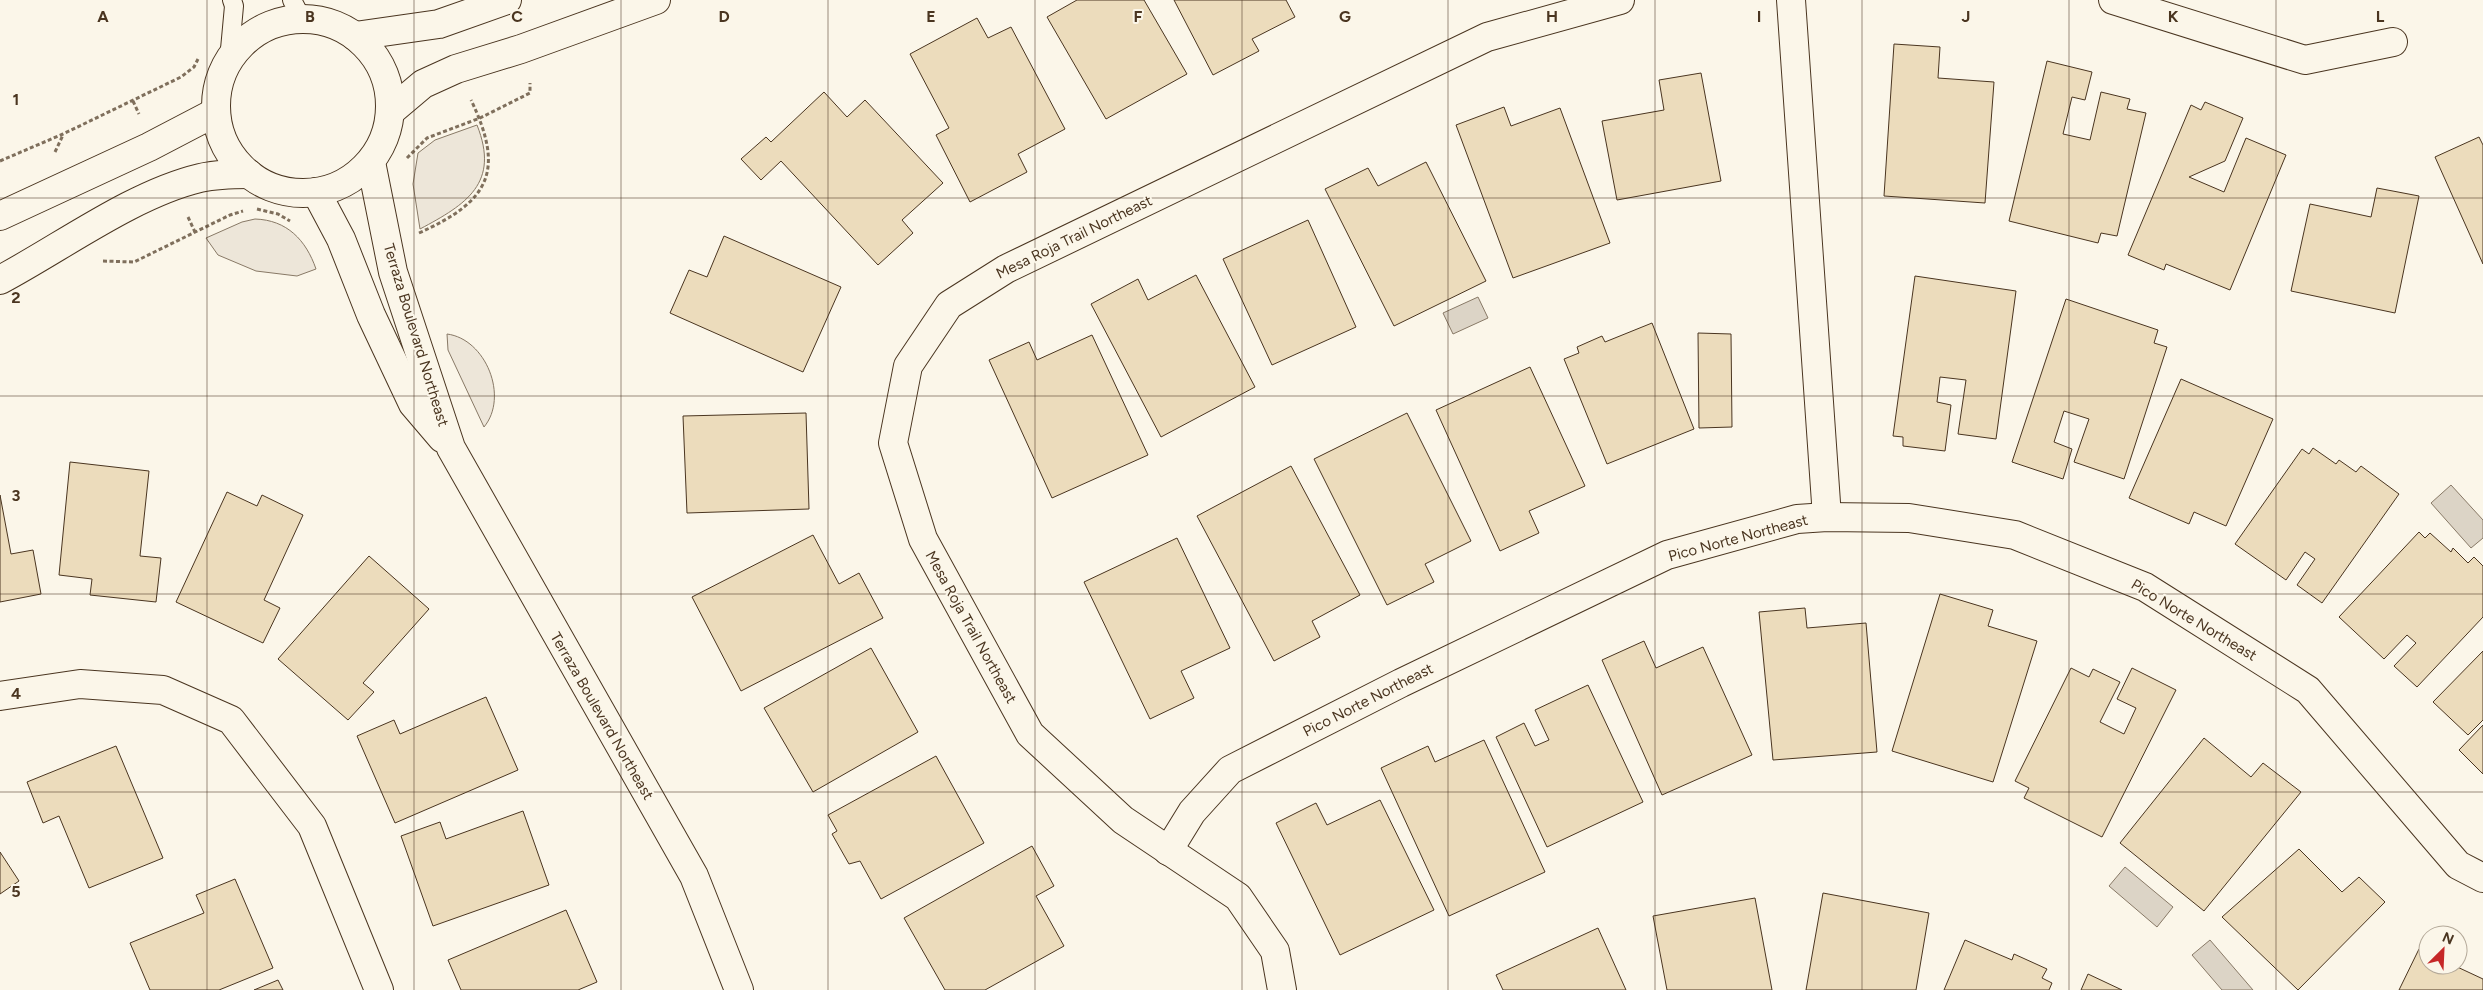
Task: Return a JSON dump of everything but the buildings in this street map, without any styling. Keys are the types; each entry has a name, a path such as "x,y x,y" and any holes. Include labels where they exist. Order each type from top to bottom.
{"street":[{"path":"355,36 439,24 507,0"},
{"path":"391,111 423,84 456,69 521,49 656,0"},
{"name":"Mesa Roja Trail Northeast","path":"1282,990 1275,951 1238,897 1123,820 1030,734 923,539 893,443 908,366 949,305 1006,269 1487,37 1620,0"},
{"path":"1792,0 1827,517"},
{"path":"2113,0 2305,60 2392,42"},
{"path":"297,9 355,36 375,57 388,82 391,111 388,129 381,146 371,162 355,176 336,187 316,192 292,193 269,186 250,174 232,157 221,136 216,112 218,85 229,60 248,38 297,9"},
{"path":"0,216 149,147 216,112"},
{"name":"Terraza Boulevard Northeast","path":"371,162 393,272 451,448"},
{"path":"0,280 122,210 165,191 199,178 223,174 250,174"},
{"name":"Terraza Boulevard Northeast","path":"316,192 341,239 371,315 413,404 451,448 694,876 739,990"},
{"name":"Pico Norte Northeast","path":"1168,851 1192,812 1230,770 1384,691 1667,555 1797,519 1827,517 1908,518 2015,535 2145,587 2308,690 2458,866 2483,878"},
{"path":"0,696 80,684 163,690 231,720 312,826 379,990"}],"lane":[{"path":"229,60 234,6 232,0"}],"path":[{"path":"0,161 63,134 181,77 194,67 201,55"},
{"path":"405,161 411,152 427,138 480,118 530,93"},
{"path":"414,228 415,234 442,223 468,205 485,183 489,157 485,131 480,118"},
{"path":"134,262 239,212 263,210 278,214 292,222"}],"shaded area":[{"path":"477,125 483,145 484,162 481,177 475,189 452,210 420,229 413,184 418,153 435,140"},
{"path":"255,219 277,223 294,234 307,249 316,269 297,276 256,271 218,255 206,238 242,222"},
{"path":"1478,297 1488,318 1453,334 1443,313"},
{"path":"447,334 461,338 473,346 489,371 494,386 494,401 491,415 484,427 448,350"},
{"path":"2451,485 2483,520 2483,538 2471,548 2431,503"},
{"path":"2125,867 2173,907 2157,927 2109,886"},
{"path":"2210,940 2253,990 2222,990 2192,955"}]}
